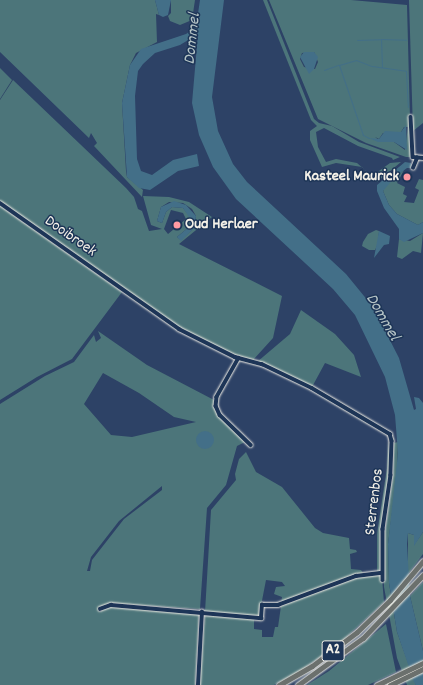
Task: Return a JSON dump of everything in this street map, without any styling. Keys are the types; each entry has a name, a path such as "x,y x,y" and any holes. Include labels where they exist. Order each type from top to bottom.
{"highway":[{"name":"A2","path":"279,685 342,644 381,609 415,572 423,561"},
{"name":"A2","path":"298,685 346,652 383,620 423,575"},
{"path":"390,685 395,680 423,663"},
{"path":"377,685 423,669"}],"street":[{"path":"411,117 413,157 423,158"},
{"path":"413,166 418,157"},
{"name":"Dooibroek","path":"0,203 125,292"},
{"name":"Sterrenbos","path":"125,292 179,329 239,358 262,364 312,388 390,434 392,441 391,475 383,529 382,573"},
{"path":"239,358 217,397 216,406 220,415 251,445"},
{"path":"100,609 111,605 261,618 262,605 278,606 356,576 382,573 383,580"},
{"path":"198,685 202,612"}],"green space":[{"path":"0,0 155,0 159,15 156,14 157,42 136,53 130,65 122,103 127,177 143,190 142,197 94,146 97,143 91,133 89,138 0,52"},
{"path":"171,0 195,0 192,20 180,25 170,21 168,16 171,13"},
{"path":"263,0 267,0 314,119 319,123 332,126 359,142 400,157 393,160 392,158 358,146 324,128 316,132 318,147 326,162 336,159 357,163 362,167 336,163 322,167 310,140 310,131 317,126 311,120"},
{"path":"269,0 351,0 407,5 411,157 406,157 366,143 318,119","holes":["314,52 318,62 315,69 304,67 300,59 302,53","404,127 408,127 405,150 394,142 381,142 375,137 379,139 383,133 401,132"]},
{"path":"409,0 423,0 423,123 413,131"},
{"path":"0,68 12,80 0,99"},
{"path":"13,80 126,188 134,197 138,209 142,211 149,231 162,229 151,225 143,196 169,197 189,202 212,217 179,244 282,296 273,338 253,360 236,355 187,333 0,201 0,100","holes":["169,202 183,203 192,209 196,216 194,228 181,240 177,237 189,227 191,218 183,208 172,207 166,212 162,223 157,221 161,207","171,210 183,213 186,219 168,234 164,229"]},
{"path":"401,162 377,182 364,170 372,176 390,163"},
{"path":"404,170 397,183 405,187 403,194 407,196 404,202 414,203 419,190 415,188 419,179 423,180 423,222 418,225 397,214 389,205 383,191 387,184"},
{"path":"0,206 122,292 72,359 37,377 0,400"},
{"path":"376,230 379,231 378,244 375,250 369,250 362,246 368,234"},
{"path":"423,233 421,253 413,251 402,259 397,257 399,239 410,241"},
{"path":"301,310 335,334 354,355 361,377 325,363 312,387 257,362 290,334"},
{"path":"98,331 147,365 214,400 213,406 218,416 247,441 237,446 226,485 207,508 200,609 109,603 98,610 100,612 110,606 199,614 195,685 0,685 0,404 45,376 74,362 94,335 96,342 101,338","holes":["103,373 139,393 174,417 196,422 132,437 111,435 84,404","162,486 162,490 124,519 92,560 90,571 87,571 91,557 119,521"]},
{"path":"388,441 390,470 381,538 381,568 377,572 377,534 387,468"},
{"path":"398,442 397,474 388,544 389,583 397,632 416,685 407,685 397,658 384,587 384,539 393,476 394,443"},
{"path":"246,452 256,472 282,487 315,528 323,533 349,538 350,549 356,550 357,552 350,554 351,569 361,570 363,573 281,603 282,597 274,594 276,587 285,586 282,582 266,580 259,616 205,612 211,510 236,480 235,474 239,459"},
{"path":"423,532 423,554 408,574 408,533 414,535 414,545"},
{"path":"378,574 382,578 384,602 340,643 303,669 274,685 200,685 205,614 254,619 254,629 262,630 262,637 273,637 275,627 278,627 281,606 353,578"},
{"path":"423,582 423,651 410,596"},
{"path":"386,624 396,672 368,685 307,685 329,671"}],"water":[{"path":"155,0 171,0 168,15 163,17 159,15"},
{"path":"200,0 224,0 212,97 218,131 233,164 247,182 346,274 373,307 399,358 414,410 416,409 414,397 419,398 423,403 423,532 414,546 414,535 408,533 407,544 410,596 423,651 423,685 416,685 414,682 397,632 389,583 388,544 398,453 395,415 385,377 355,315 333,289 236,199 213,167 199,135 192,103 198,34 180,45 155,53 143,64 138,71 135,96 137,159 141,171 152,175 173,160 197,154 199,166 178,171 150,190 139,188 127,177 122,103 130,65 141,49 186,34 196,27"},
{"path":"304,52 314,52 318,57 314,69 309,74 300,57"},
{"path":"406,125 407,150 394,142 378,142 369,138 379,139 385,131 401,132"},
{"path":"405,162 411,163 412,168 407,168 395,177 383,191 389,205 397,214 418,225 423,222 423,233 404,242 399,239 399,229 384,208 377,191 377,185"},
{"path":"174,201 186,205 196,216 194,228 181,241 177,237 189,227 191,220 183,208 172,207 166,212 162,223 157,221 161,207"},
{"path":"379,231 390,236 389,244 384,245 374,258"},
{"path":"205,431 211,434 214,440 211,446 205,449 199,446 196,440 199,434"}],"waterway":[{"path":"357,40 380,39"},
{"path":"382,67 381,39 406,40"},
{"path":"369,138 363,135 339,65 356,60 372,66 406,71 408,107"},
{"path":"324,70 338,65"}],"place":[{"name":"Kasteel Maurick","path":"407,177"},
{"name":"Oud Herlaer","path":"177,225"}],"water label":[{"name":"Dommel","path":"194,39"},
{"name":"Dommel","path":"381,318"}]}
